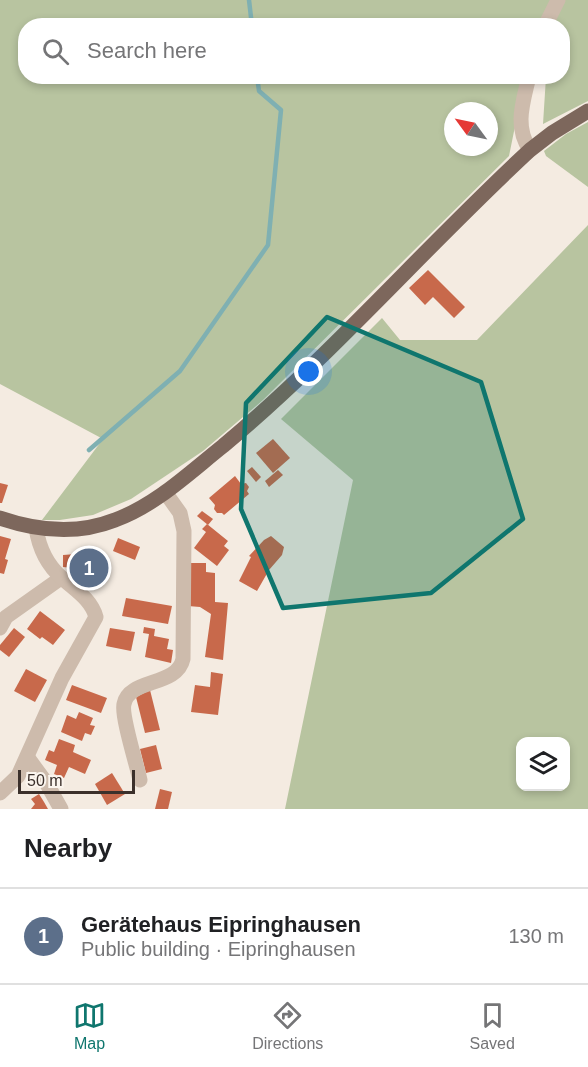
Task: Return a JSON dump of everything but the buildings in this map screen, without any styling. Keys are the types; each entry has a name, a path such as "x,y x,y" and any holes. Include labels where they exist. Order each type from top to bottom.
{"main road":[{"path":"0,518 36,528 66,530 103,524 140,509 165,492 267,408 530,150 552,133 588,111"}],"street":[{"path":"549,18 558,0"},
{"path":"527,84 520,131 522,140 530,150"},
{"path":"140,780 123,711 125,699 134,690 174,673 181,666 183,659 184,531 180,513 165,492"},
{"path":"0,793 18,777 62,678 96,617 93,606 61,578 44,554 38,542 36,528"},
{"path":"0,628 6,617 61,578"},
{"path":"28,758 47,784 61,809"}],"highlighted area":[{"path":"327,317 481,382 523,519 431,593 283,608 241,509 246,403"}],"green space":[{"path":"0,0 555,0 546,18 18,18 18,84 524,84 509,156 263,400 203,451 131,499 93,515 42,520 103,439 0,384"},
{"path":"561,0 588,0 588,101 543,124 546,84 570,84 570,18 552,18"},
{"path":"588,122 588,187 546,156 544,151 566,134"},
{"path":"588,225 588,809 285,809 353,480 281,419 382,318 400,340 477,340"}],"waterway":[{"path":"249,0 251,18"},
{"path":"89,450 180,371 268,245 281,110 259,91 258,84"}],"place":[{"name":"Gerätehaus Eipringhausen","path":"89,568"}]}
